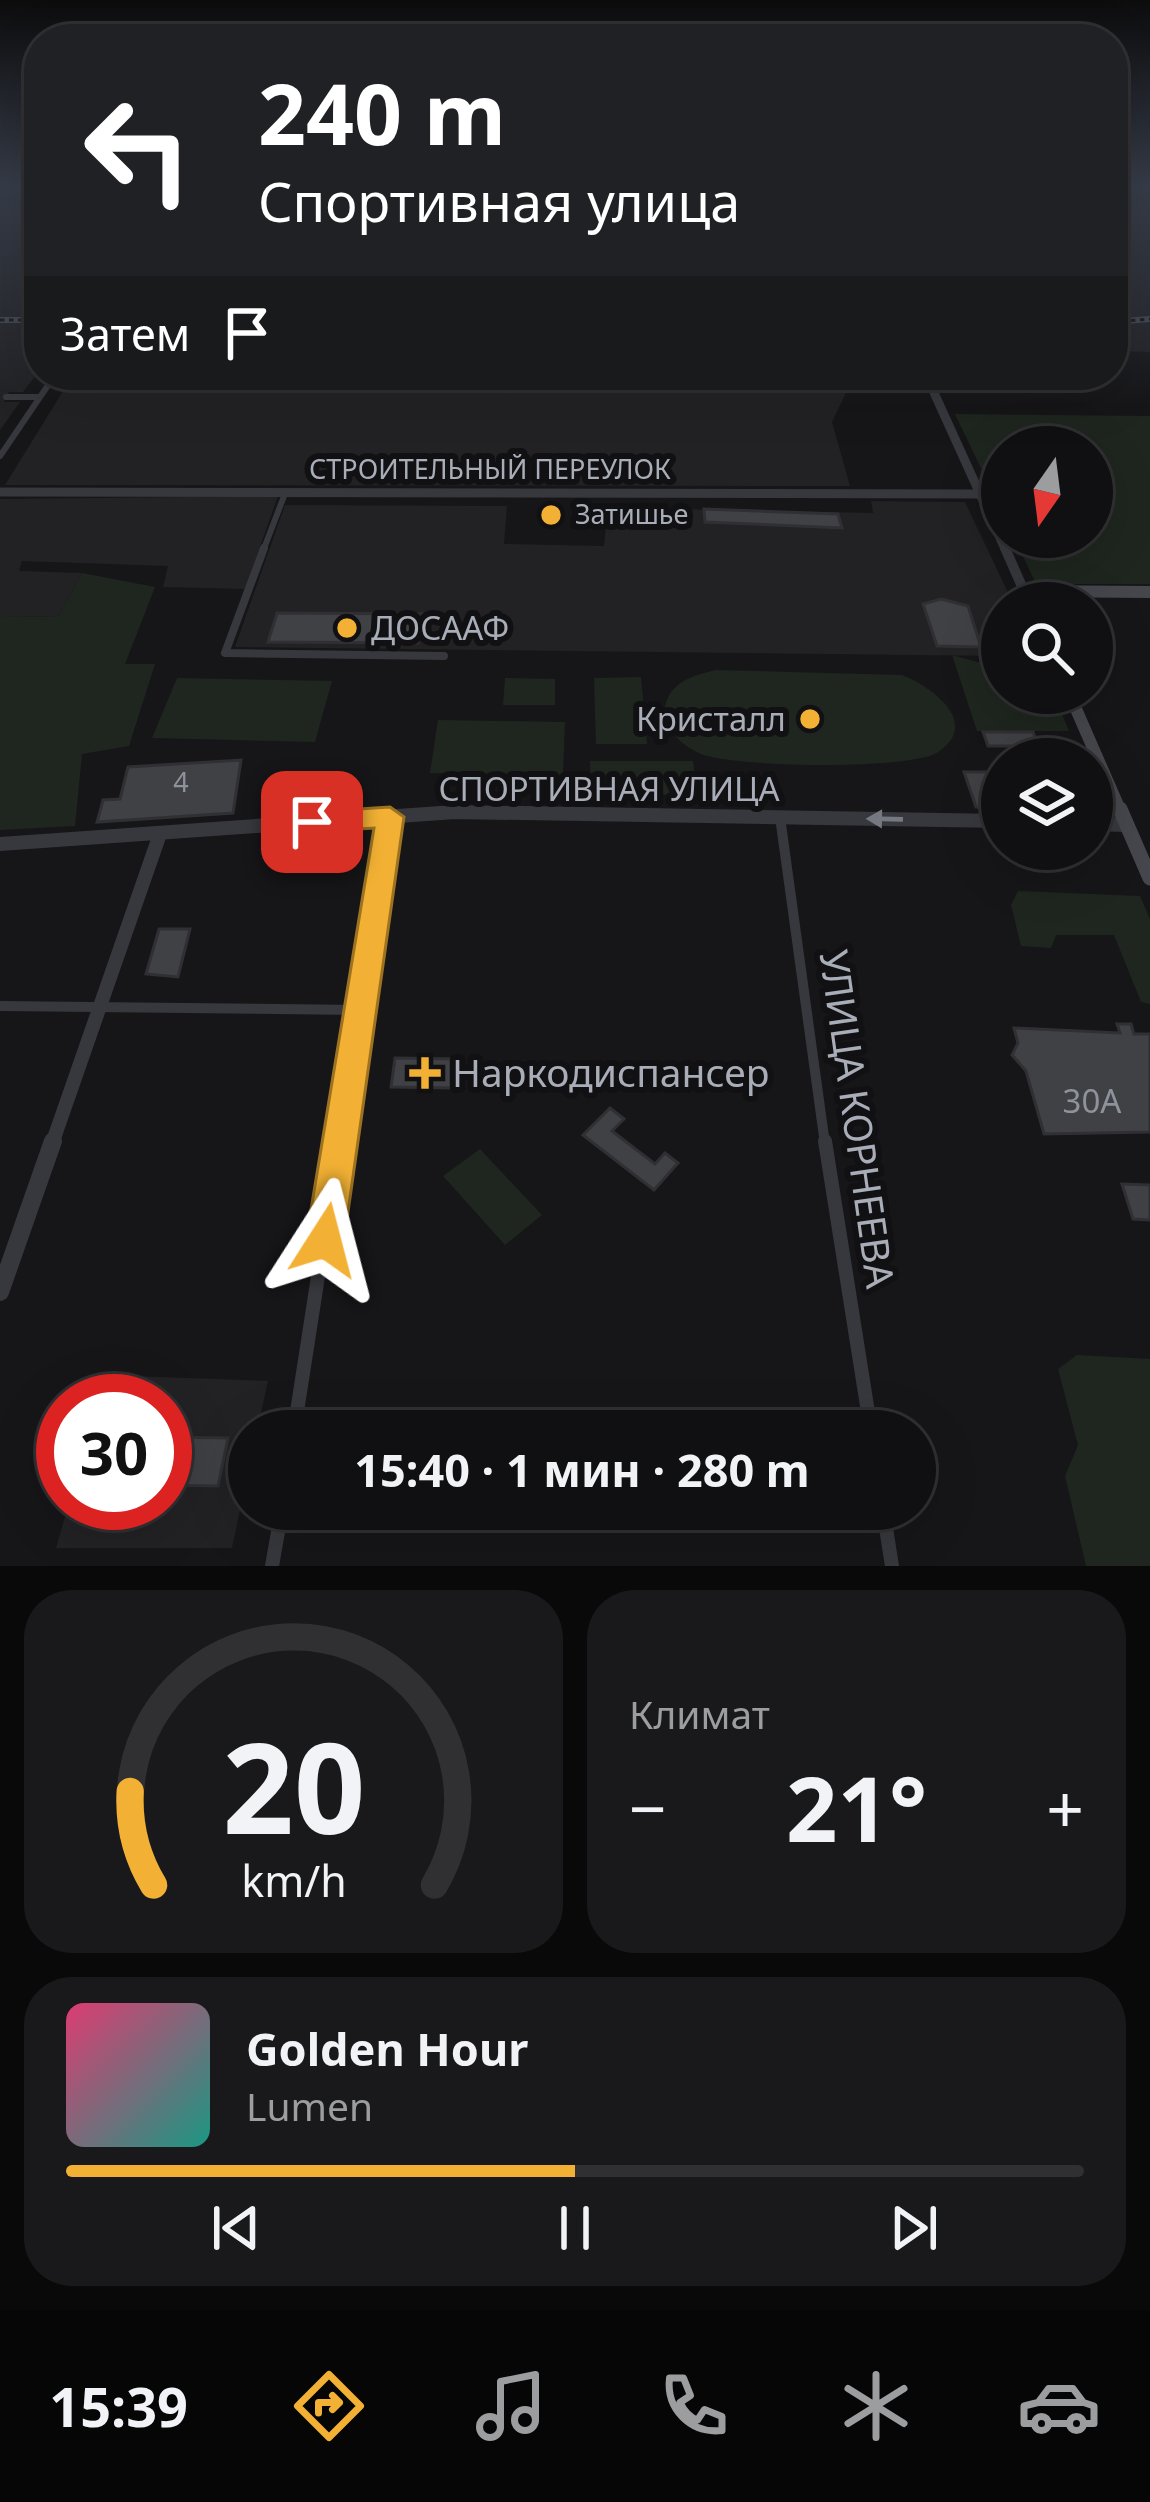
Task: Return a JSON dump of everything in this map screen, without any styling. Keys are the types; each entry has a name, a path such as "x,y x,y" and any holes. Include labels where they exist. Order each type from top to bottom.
{"main road":[{"path":"1113,594 1150,592"},
{"path":"1079,714 1150,878"}],"street":[{"path":"0,456 45,390"},
{"path":"933,390 1020,582"},
{"path":"6,397 40,397"},
{"path":"286,491 225,653 444,656"},
{"name":"СТРОИТЕЛЬНЫЙ ПЕРЕУЛОК","path":"0,492 980,494"},
{"name":"СПОРТИВНАЯ УЛИЦА","path":"0,844 479,812 981,821"},
{"path":"297,1410 390,817"},
{"name":"УЛИЦА КОРНЕЕВА","path":"781,817 868,1410"},
{"path":"1113,825 1126,825"},
{"path":"0,1292 160,834"},
{"path":"0,1006 362,1010"},
{"path":"272,1566 278,1530"},
{"path":"887,1530 892,1566"}],"shaded area":[{"path":"0,259 24,259 25,390 9,392 4,402 20,402 0,430"},
{"path":"1128,259 1150,259 1150,352 1128,351"},
{"path":"64,390 847,390 832,422 850,486 5,485"},
{"path":"955,414 1150,416 1150,584 1035,582 1024,558 1113,558 1113,426 981,426 981,468"},
{"path":"278,496 245,589 163,587 168,566 22,561 19,571 82,573 58,617 0,616 0,499"},
{"path":"871,501 965,502 981,536 981,558 992,558 1003,582 981,582 981,656 235,647 285,505 507,506 504,544 604,546 606,527 676,528 674,509 873,513"},
{"path":"82,573 155,587 125,664 155,664 129,746 82,754 75,826 0,830 0,616 58,617"},
{"path":"952,655 981,663 981,714 1062,714 1069,731 977,731"},
{"name":"Кристалл","path":"716,670 902,675 938,697 954,718 955,729 938,752 894,762 783,764 701,754 674,734 664,716 665,705 680,683"},
{"path":"641,677 647,744 596,744 594,678"},
{"path":"177,678 332,681 315,742 152,738"},
{"path":"505,678 555,679 555,705 503,705"},
{"path":"438,720 565,722 563,775 430,773"},
{"path":"590,761 693,761 697,795 591,794"},
{"path":"1018,891 1140,896 1150,919 1150,1004 1141,1002 1114,935 1056,935 1051,948 1021,946 1011,905"},
{"path":"480,1149 542,1215 505,1245 443,1176"},
{"path":"1077,1355 1150,1359 1150,1566 1086,1566 1065,1476 1078,1445 1058,1369"},
{"path":"192,1378 268,1381 262,1410 228,1410 228,1530 236,1530 232,1548 56,1548 61,1530 192,1530"}],"building":[{"path":"704,509 838,514 842,528 705,522"},
{"path":"941,599 968,606 981,647 937,646 923,604"},
{"name":"ДОСААФ","path":"277,613 423,614 418,643 268,642"},
{"path":"983,732 1033,732 1035,738 985,738"},
{"path":"241,760 233,813 97,822 103,800 120,799 128,767"},
{"path":"964,772 981,772 981,808 976,807"},
{"path":"159,929 190,929 178,977 146,974"},
{"path":"1117,1024 1131,1024 1134,1034 1150,1034 1150,1132 1044,1134 1026,1071 1012,1055 1018,1043 1014,1028 1120,1033"},
{"name":"Наркодиспансер","path":"395,1058 458,1059 455,1088 391,1087"},
{"path":"610,1108 624,1119 612,1131 655,1164 665,1153 678,1163 654,1190 583,1135"},
{"path":"1122,1184 1150,1185 1150,1220 1133,1219"},
{"path":"192,1437 228,1438 218,1486 192,1486"}],"railway":[{"path":"1128,321 1150,319"},
{"path":"0,320 24,320"}],"place":[{"name":"Затишье","path":"551,515"},
{"name":"ДОСААФ","path":"347,628"},
{"name":"Кристалл","path":"810,719"},
{"name":"Наркодиспансер","path":"425,1073"}],"route":[{"path":"312,822 390,817 325,1240"}]}
